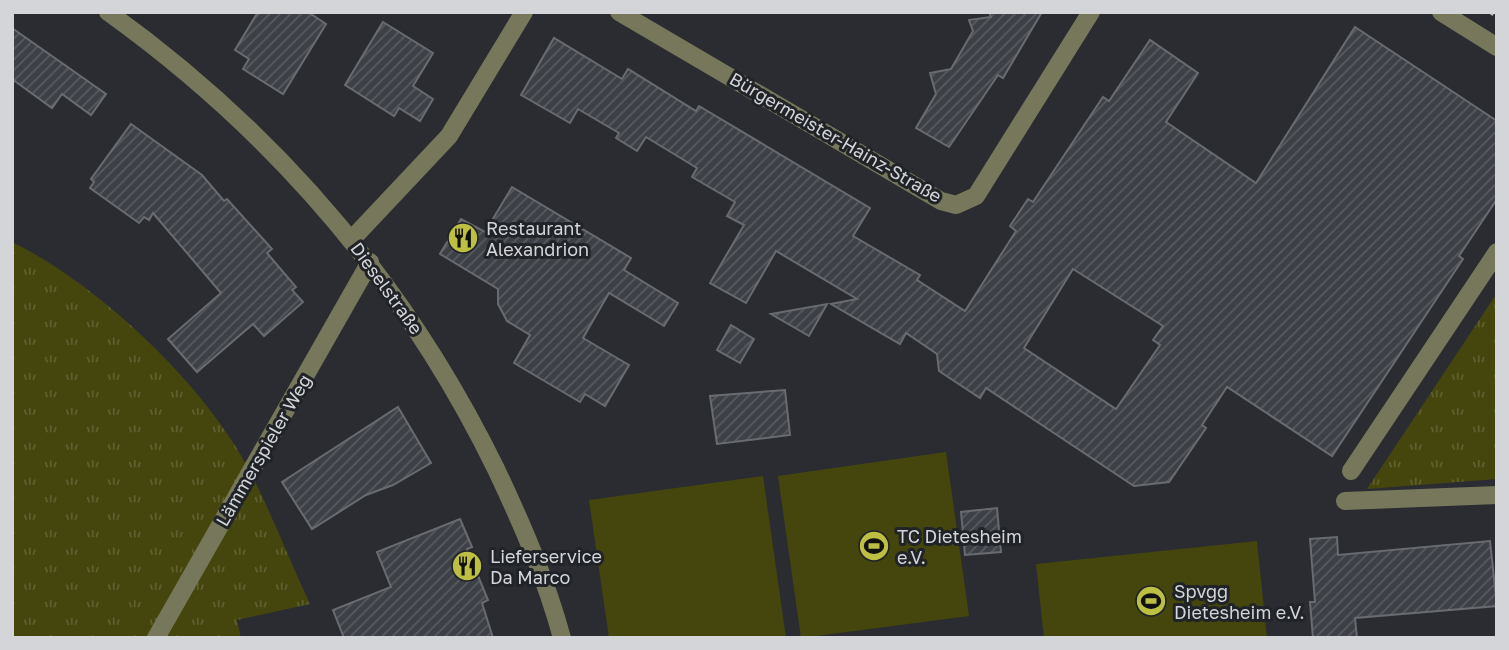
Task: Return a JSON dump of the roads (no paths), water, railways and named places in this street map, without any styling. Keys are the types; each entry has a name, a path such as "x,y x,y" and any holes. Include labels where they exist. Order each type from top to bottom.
{"street":[{"name":"Dieselstraße","path":"108,12 198,81 249,127 296,174 370,262 445,373 474,424 523,527 562,638"},
{"path":"352,239 449,136 524,12"},
{"name":"Bürgermeister-Hainz-Straße","path":"619,12 941,201 956,205 976,196 1091,12"},
{"path":"1441,12 1497,47"},
{"path":"1351,471 1497,252"},
{"name":"Lämmerspieler Weg","path":"156,638 370,262"},
{"path":"1345,501 1497,495"}],"railway":[{"path":"1491,12 1497,16"}],"place":[{"name":"Restaurant Alexandrion","path":"463,238"},
{"name":"TC Dietesheim e.V.","path":"874,546"},
{"name":"Lieferservice Da Marco","path":"467,566"},
{"name":"Spvgg Dietesheim e.V.","path":"1151,601"}]}
